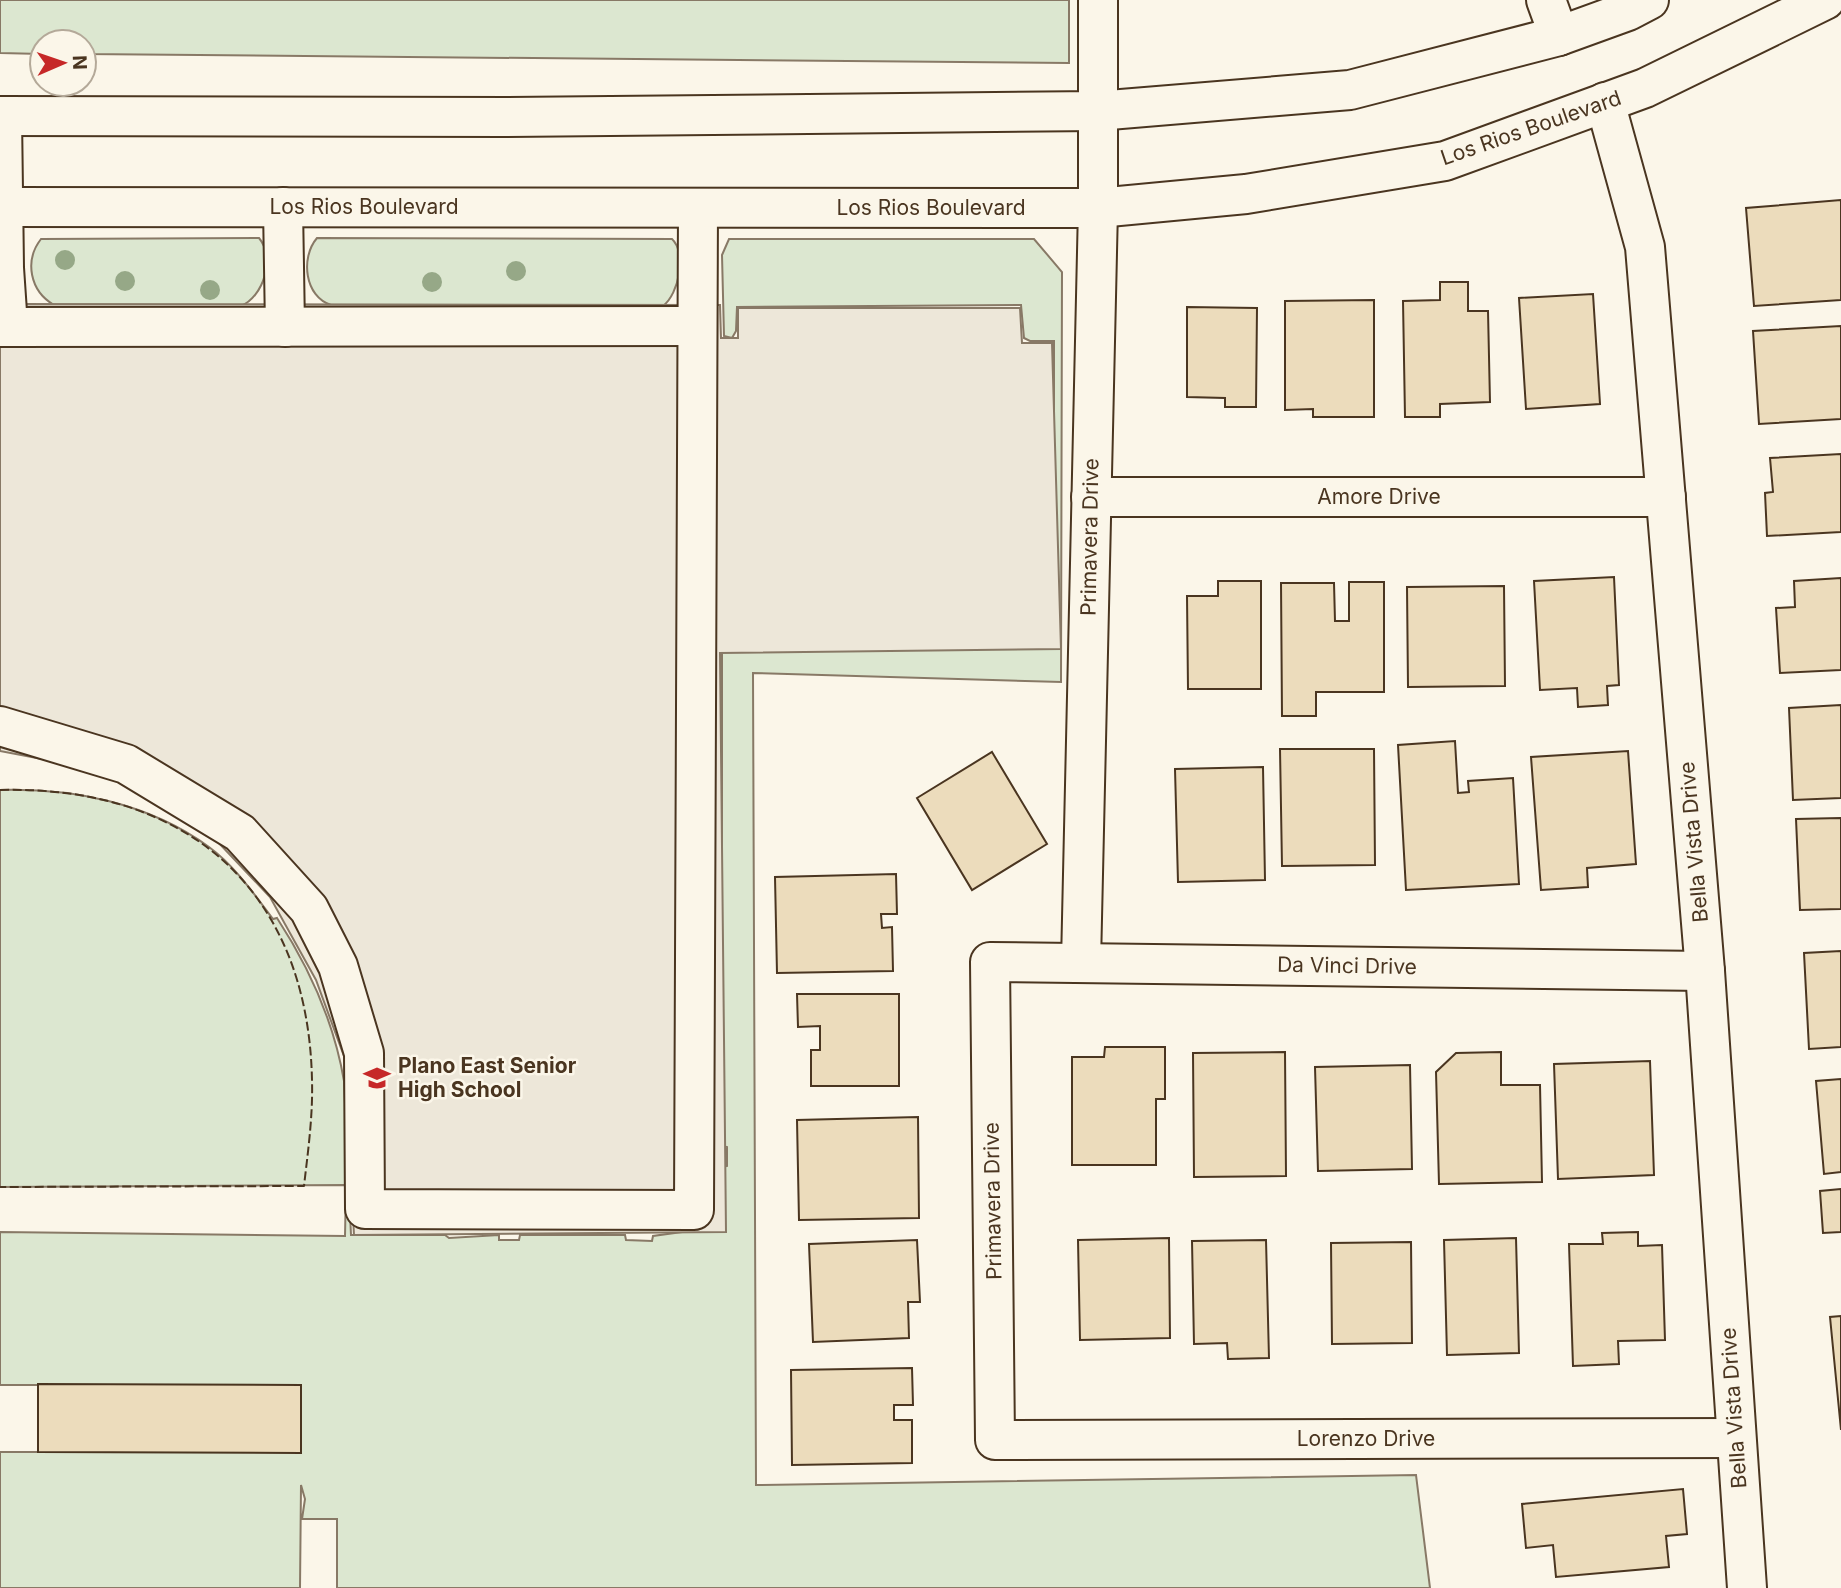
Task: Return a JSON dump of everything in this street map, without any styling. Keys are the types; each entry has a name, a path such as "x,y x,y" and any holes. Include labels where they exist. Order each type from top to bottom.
{"street":[{"name":"Primavera Drive","path":"1081,962 1098,208 1098,0"},
{"path":"1546,0 1559,36"},
{"path":"697,326 4,327 1,116 508,117 1097,111 1350,90 1559,36 1629,11 1649,0"},
{"name":"Los Rios Boulevard","path":"2,207 1098,208 1246,194 1445,161 1645,88 1825,0"},
{"name":"Bella Vista Drive","path":"1605,102 1645,247 1705,971 1746,1588"},
{"path":"283,207 285,327"},
{"path":"0,726 126,764 240,833 309,909 338,967 364,1053 365,1209 694,1210 698,208"},
{"name":"Amore Drive","path":"1091,498 1666,497"},
{"name":"Primavera Drive","path":"990,962 995,1440"},
{"name":"Da Vinci Drive","path":"990,962 1705,971"},
{"name":"Lorenzo Drive","path":"995,1440 1736,1438"}],"green space":[{"path":"0,0 1069,0 1069,63 98,54 98,28 28,28 28,54 0,53"},
{"path":"259,238 266,256 265,276 255,294 241,306 54,305 39,292 32,275 32,257 41,239"},
{"path":"317,238 672,239 677,245 680,263 677,283 663,306 331,305 315,294 308,276 308,256"},
{"path":"729,239 1034,239 1062,272 1061,682 753,673 756,1485 1416,1475 1430,1588 337,1588 337,1519 302,1519 305,1499 301,1485 300,1588 0,1588 0,1452 301,1452 301,1385 0,1385 0,1232 345,1236 346,1185 0,1187 0,790 82,796 109,801 161,819 209,847 244,881 273,919 277,918 300,956 319,996 340,1059 344,1081 351,1235 445,1235 449,1238 499,1235 499,1240 519,1240 520,1235 625,1235 626,1240 652,1241 653,1236 689,1231 722,1167 727,1166 727,1147 722,1146 722,643 1054,610 1054,341 1030,341 1024,338 1021,305 737,307 736,331 732,338 724,336 722,255"}],"shaded area":[{"path":"0,304 720,305 721,338 738,338 738,308 1020,308 1022,343 1052,343 1061,649 720,653 726,1232 354,1235 345,1059 316,980 270,897 198,821 110,772 0,751"}],"building":[{"path":"1841,200 1841,300 1754,306 1746,208"},
{"path":"1440,282 1468,282 1468,311 1488,311 1490,402 1440,404 1440,417 1405,417 1403,301 1440,300"},
{"path":"1593,294 1600,404 1526,409 1519,298"},
{"path":"1374,300 1374,417 1313,417 1313,409 1285,410 1285,301"},
{"path":"1187,307 1257,308 1256,407 1225,407 1225,398 1187,397"},
{"path":"1841,326 1841,419 1759,424 1753,331"},
{"path":"1841,454 1841,532 1767,536 1765,493 1773,492 1770,458"},
{"path":"1614,577 1619,685 1607,686 1608,705 1578,707 1577,688 1540,690 1534,581"},
{"path":"1841,578 1841,670 1780,673 1776,608 1795,607 1794,581"},
{"path":"1218,581 1261,581 1261,689 1188,689 1187,596 1218,596"},
{"path":"1349,582 1384,582 1384,692 1316,692 1316,716 1282,716 1281,583 1334,583 1335,621 1349,621"},
{"path":"1504,586 1505,686 1408,687 1407,587"},
{"path":"1841,705 1841,798 1793,800 1789,708"},
{"path":"1455,741 1458,793 1469,792 1468,781 1513,778 1519,884 1406,890 1398,745"},
{"path":"1280,749 1374,749 1375,865 1282,866"},
{"path":"1628,751 1636,864 1587,868 1588,887 1541,890 1531,757"},
{"path":"992,752 1047,844 972,890 917,798"},
{"path":"1263,767 1265,880 1178,882 1175,769"},
{"path":"1841,818 1841,909 1800,910 1796,819"},
{"path":"896,874 897,914 881,914 882,928 892,927 893,971 777,973 775,877"},
{"path":"1841,951 1841,1047 1809,1049 1804,953"},
{"path":"797,994 899,994 899,1086 811,1086 811,1050 820,1050 820,1026 798,1027"},
{"path":"1105,1047 1165,1047 1165,1099 1156,1099 1156,1165 1072,1165 1072,1057 1104,1057"},
{"path":"1285,1052 1286,1176 1194,1177 1193,1053"},
{"path":"1501,1052 1501,1085 1540,1085 1542,1182 1439,1184 1436,1072 1456,1053"},
{"path":"1650,1061 1654,1175 1558,1179 1554,1064"},
{"path":"1410,1065 1412,1169 1318,1171 1315,1067"},
{"path":"1841,1079 1841,1172 1824,1174 1816,1081"},
{"path":"918,1117 919,1218 799,1220 797,1120"},
{"path":"1841,1189 1841,1232 1823,1233 1820,1191"},
{"path":"1638,1232 1638,1246 1662,1245 1665,1340 1618,1341 1619,1364 1573,1366 1569,1244 1603,1244 1602,1233"},
{"path":"1169,1238 1170,1338 1080,1340 1078,1240"},
{"path":"1516,1238 1519,1353 1447,1355 1444,1240"},
{"path":"917,1240 920,1302 908,1302 909,1338 813,1342 809,1244"},
{"path":"1266,1240 1269,1358 1228,1359 1227,1343 1194,1344 1192,1241"},
{"path":"1411,1242 1412,1343 1332,1344 1331,1243"},
{"path":"1841,1316 1841,1430 1830,1317"},
{"path":"912,1368 913,1405 894,1405 894,1420 912,1420 912,1463 792,1465 791,1370"},
{"path":"38,1384 301,1385 301,1453 38,1452"},
{"path":"1683,1489 1687,1534 1666,1536 1669,1567 1556,1577 1553,1545 1526,1548 1522,1504"}],"fence":[{"path":"0,790 67,793 127,806 180,829 225,862 261,903 288,954 305,1013 312,1080 304,1186 0,1187"}],"place":[{"name":"Plano East Senior High School","path":"377,1078"}]}
